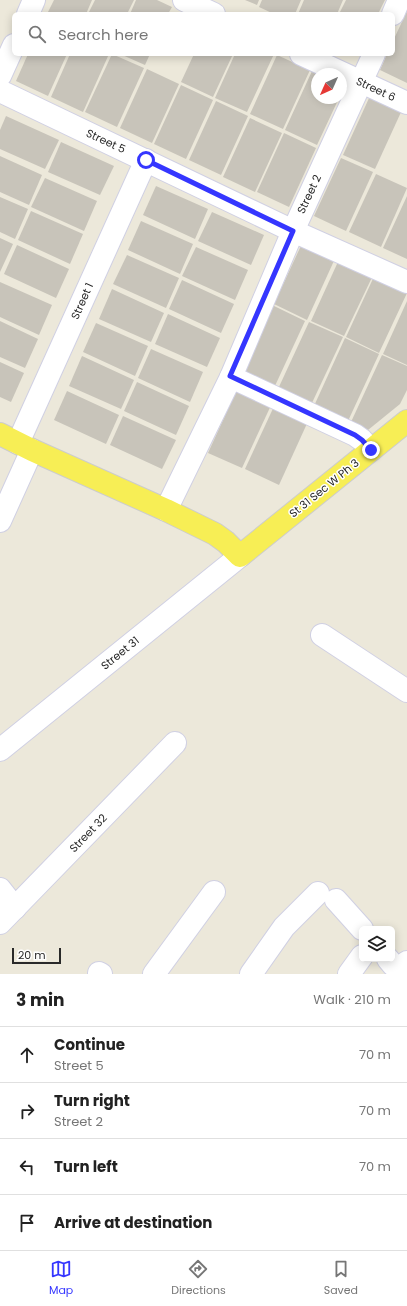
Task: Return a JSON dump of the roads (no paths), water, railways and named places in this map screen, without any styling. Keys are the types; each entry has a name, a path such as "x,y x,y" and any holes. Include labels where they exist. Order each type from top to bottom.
{"main road":[{"name":"St 31 Sec W Ph 3","path":"240,556 407,421"},
{"path":"16,442 166,510 215,534 226,542 240,556"}],"street":[{"path":"29,12 34,0"},
{"path":"184,0 210,12"},
{"path":"394,12 399,0"},
{"path":"0,76 12,49"},
{"name":"Street 6","path":"305,56 407,103"},
{"name":"Street 2","path":"166,510 230,376 293,231 373,56"},
{"name":"Street 5","path":"0,91 293,231 407,282"},
{"name":"Street 1","path":"0,521 16,442 146,160"},
{"path":"230,376 355,435 371,450"},
{"name":"Street 31","path":"0,750 240,556"},
{"path":"322,635 407,691"},
{"name":"Street 32","path":"0,923 176,743"},
{"path":"0,889 15,908"},
{"path":"154,974 214,892"},
{"path":"251,974 284,927 327,896 359,926"},
{"path":"349,974 359,960"},
{"path":"390,962 399,968 407,962"}]}
